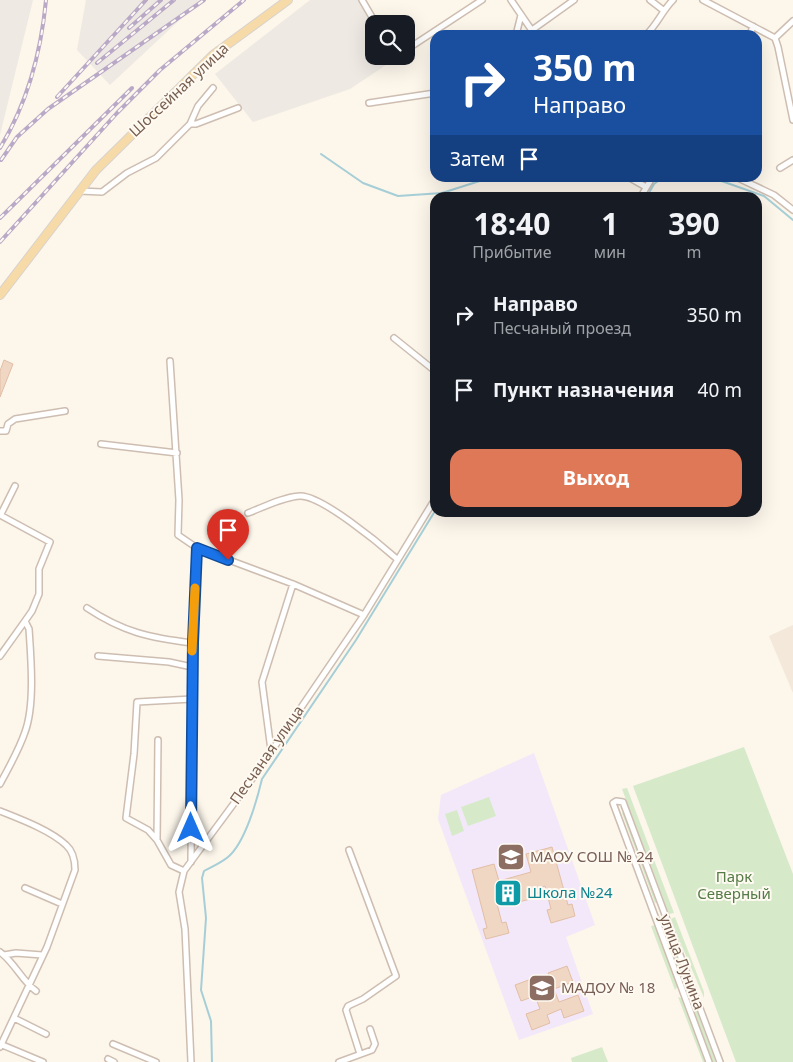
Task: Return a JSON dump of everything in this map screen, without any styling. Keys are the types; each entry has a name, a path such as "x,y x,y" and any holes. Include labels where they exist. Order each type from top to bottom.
{"main road":[{"name":"Шоссейная улица","path":"0,295 96,170 213,55 288,0"}],"street":[{"path":"362,0 371,15"},
{"path":"436,30 482,0"},
{"path":"511,0 532,30"},
{"path":"536,30 574,0"},
{"path":"650,0 663,10"},
{"path":"651,30 663,10 673,0"},
{"path":"703,0 760,30"},
{"path":"518,30 522,15"},
{"path":"775,38 793,21"},
{"path":"752,30 753,26"},
{"path":"762,31 775,38 793,120"},
{"path":"415,44 430,34"},
{"name":"Шоссейная улица","path":"79,191 102,192 127,173 156,158 190,124 198,106 213,88"},
{"path":"369,103 430,94"},
{"name":"Шоссейная улица","path":"190,124 196,124 238,108"},
{"path":"780,168 793,160"},
{"path":"636,182 646,188"},
{"path":"644,192 650,182"},
{"path":"746,182 774,195 793,210"},
{"path":"394,338 430,365"},
{"path":"170,361 177,453 178,535 197,548 293,584 364,615"},
{"path":"0,431 6,432 8,424 15,419 65,411"},
{"path":"101,444 177,453"},
{"path":"0,656 32,611 39,594 39,569 50,542 0,514 15,486"},
{"path":"248,513 290,498 302,496 354,522 398,558"},
{"name":"Песчаная улица","path":"191,1062 185,929 179,892 184,871 271,751 364,615 430,507"},
{"path":"191,862 192,666 197,548"},
{"path":"271,751 262,682 293,584"},
{"path":"87,608 109,622 128,630 162,639 193,642"},
{"path":"0,784 26,731 31,685 28,629 24,621"},
{"path":"98,656 169,662 192,666"},
{"path":"184,871 171,865 157,840 148,830 130,822 126,818 134,754 136,702 192,699"},
{"path":"157,840 158,740"},
{"path":"654,911 613,803 616,801 623,802 663,908"},
{"path":"0,811 32,824 66,844 75,862 75,870 42,955 0,1045 42,1062"},
{"path":"349,850 396,976 363,999 348,1006 346,1010 360,1054"},
{"path":"25,888 62,904"},
{"name":"улица Лунина","path":"710,1062 654,911 663,908 720,1062"},
{"path":"2,954 42,955"},
{"path":"2,954 20,972 29,986 36,991"},
{"path":"14,1018 46,1034"},
{"path":"339,1062 372,1050 375,1044 370,1029"},
{"path":"113,1044 156,1062"},
{"path":"108,1059 114,1062"}],"shaded area":[{"path":"0,0 33,0 0,135"},
{"path":"86,0 201,0 110,85 77,50"},
{"path":"310,0 360,0 369,15 365,15 365,65 386,65 350,89 253,122 215,74"},
{"path":"793,625 793,693 769,636"},
{"name":"МАОУ СОШ № 24","path":"534,753 595,925 566,937 593,1014 519,1040 438,819 441,795"}],"green space":[{"name":"Парк Северный","path":"744,747 793,874 793,1062 736,1062 633,786"},
{"path":"627,788 674,913 669,914 622,789"},
{"path":"489,797 496,816 468,826 461,807"},
{"path":"457,810 464,831 452,836 445,814"},
{"path":"624,812 658,902 655,903 622,813"},
{"path":"675,917 704,992 704,998 671,919"},
{"path":"664,922 716,1062 713,1062 661,923"},
{"path":"656,925 678,986 675,990 651,926"},
{"path":"678,997 684,999 707,1062 703,1062"},
{"path":"602,1047 608,1062 572,1062 571,1058"}],"building":[{"path":"4,360 13,364 0,397 0,371"},
{"name":"Школа №24","path":"552,847 568,905 572,904 575,916 551,923 547,910 551,909 545,886 536,889 539,897 506,905 504,898 496,900 502,923 506,922 509,933 486,939 483,929 487,928 472,870 494,864 499,881 531,872 526,854"},
{"name":"МАДОУ № 18","path":"567,966 573,982 554,989 559,1002 578,995 584,1011 564,1018 561,1009 547,1015 550,1023 532,1030 526,1014 540,1009 535,996 521,1001 515,985 534,978 537,987 551,981 548,973"}],"waterway":[{"path":"321,154 363,183 398,196 430,194"},
{"path":"445,192 476,182"},
{"path":"649,192 657,182"},
{"path":"724,182 753,192"},
{"path":"762,195 793,220"},
{"path":"212,1062 211,1021 201,990 206,918 202,878 204,871 228,857 240,842 249,821 262,779 356,640 431,517"}],"railway":[{"path":"0,148 10,131 32,77 41,39 46,0"},
{"path":"57,97 146,0"},
{"path":"129,28 161,0"},
{"path":"97,63 174,0"},
{"path":"1,160 17,137 48,109 204,0"},
{"path":"0,242 117,113 160,70 244,0"},
{"path":"0,218 132,88"}],"slow traffic":[{"path":"192,651 195,588"}],"place":[{"name":"МАОУ СОШ № 24","path":"511,857"},
{"name":"Школа №24","path":"508,893"},
{"name":"МАДОУ № 18","path":"542,988"}],"route":[{"path":"191,828 193,642 197,548 228,560"}]}
